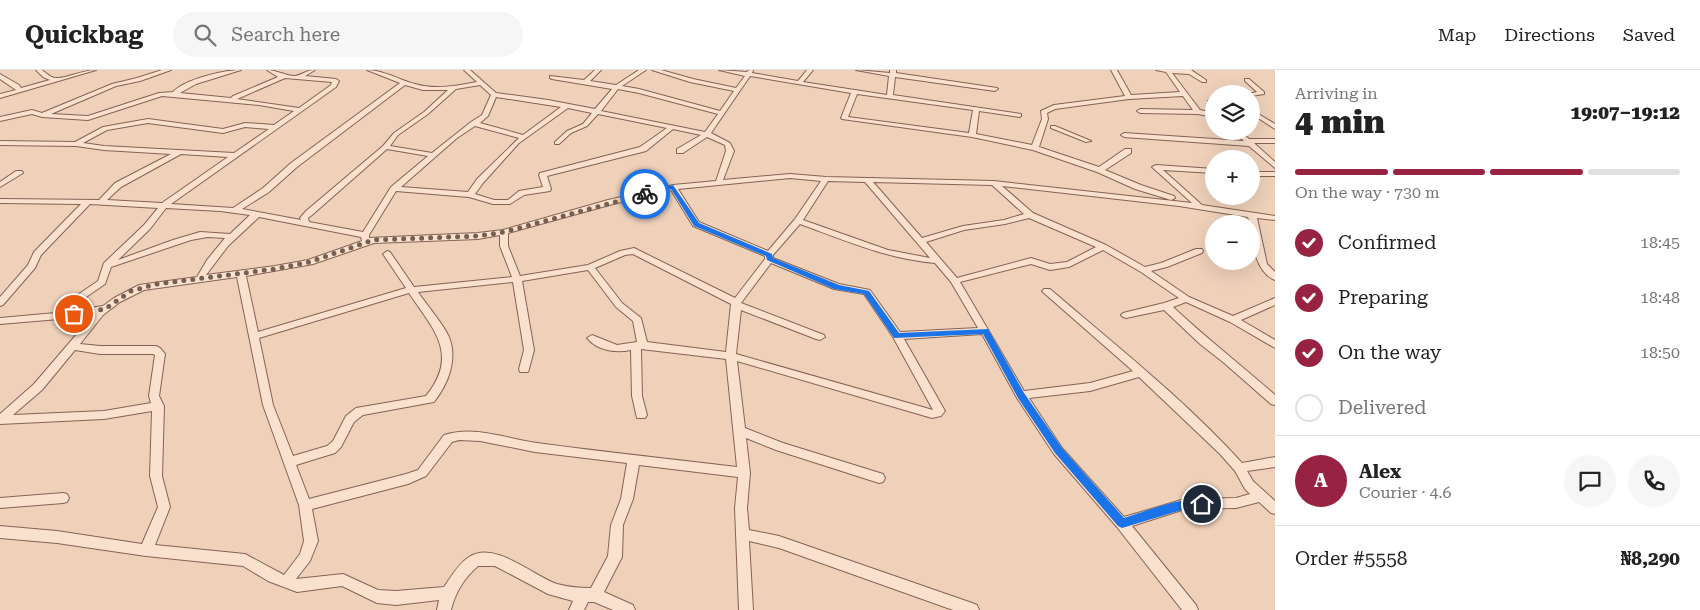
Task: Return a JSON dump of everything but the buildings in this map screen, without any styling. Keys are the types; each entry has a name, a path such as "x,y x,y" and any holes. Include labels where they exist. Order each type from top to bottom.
{"street":[{"path":"39,70 44,76 55,80"},
{"path":"0,96 93,70"},
{"path":"42,115 114,85 138,80 168,70"},
{"path":"175,94 176,91 188,85 238,70"},
{"path":"58,316 73,302 102,282 107,266 147,227 164,205 276,128 334,86 336,81 285,76 270,70"},
{"path":"297,78 312,70"},
{"path":"370,70 404,83 425,88 455,87 482,83"},
{"path":"460,70 469,72 481,70"},
{"path":"587,81 598,70"},
{"path":"557,143 570,132 585,125 616,88 643,70"},
{"path":"655,70 692,81 737,90"},
{"path":"722,70 750,72 855,92 1019,115"},
{"path":"800,82 810,70"},
{"path":"859,70 893,72 995,89"},
{"path":"1114,70 1129,97"},
{"path":"1159,70 1189,71 1204,81"},
{"path":"1168,71 1198,112"},
{"path":"469,72 494,95 514,96 596,111 706,134 728,144 730,151 719,182"},
{"path":"680,151 706,134 750,72"},
{"path":"890,97 893,72"},
{"path":"232,101 235,97 285,76"},
{"path":"552,76 639,91 722,113"},
{"path":"1,77 20,91"},
{"path":"1247,80 1253,85"},
{"path":"234,211 266,190 294,165 404,83"},
{"path":"300,223 305,221 304,218 309,213 385,147 396,134 426,113 455,87"},
{"path":"855,92 844,118 972,135 1035,148 1100,170 1138,187 1170,197 1179,204"},
{"path":"0,119 32,112 42,115 88,118 161,94 175,94 300,110"},
{"path":"1035,148 1045,119 1043,112 1054,106 1129,97 1185,94"},
{"path":"0,420 38,387 105,309 116,300 142,287 241,274 310,262 365,238 394,189 416,168 473,123 485,116 494,95"},
{"path":"470,195 480,181 524,138 566,106"},
{"path":"972,135 976,109"},
{"path":"1140,110 1205,113"},
{"path":"1260,118 1275,128"},
{"path":"76,144 105,128 139,121 170,123 223,131 245,125 276,128"},
{"path":"473,123 524,138"},
{"path":"1042,124 1088,141"},
{"path":"1053,127 1066,125"},
{"path":"394,189 470,195 493,202 510,202 522,193 548,189 543,175 643,149 672,127"},
{"path":"1124,135 1249,142 1275,140"},
{"path":"1247,140 1275,166"},
{"path":"0,143 76,144 175,153 235,155"},
{"path":"385,147 434,155"},
{"path":"1100,170 1128,151"},
{"path":"101,202 118,185 175,153"},
{"path":"1199,206 1156,167 1205,170"},
{"path":"0,185 19,173"},
{"path":"1260,174 1275,174"},
{"path":"0,201 101,202 234,211 300,223 365,238 478,236 504,232 673,187 790,176 826,179 994,183 1199,206 1252,215"},
{"path":"746,610 741,508 744,473 730,356 736,304 769,257 798,221 826,179"},
{"path":"867,180 940,261 955,281 986,331 1021,395 1058,451 1122,523 1191,610"},
{"path":"994,183 1030,214 1103,247 1144,270 1186,299 1233,320 1275,345"},
{"path":"592,338 616,349 640,345 730,356 932,414 939,411 897,336 867,292 837,287 696,224 673,187"},
{"path":"0,303 32,266 36,254 88,202"},
{"path":"922,242 963,228 1005,222 1030,214"},
{"path":"200,279 206,266 246,222 256,215"},
{"path":"1260,216 1275,218"},
{"path":"798,221 892,254 914,260 940,261"},
{"path":"504,232 504,246 517,279 528,350 524,369"},
{"path":"107,266 177,241 201,235 234,236"},
{"path":"955,281 1031,261 1050,267 1070,264 1103,247"},
{"path":"1144,270 1164,265 1199,251"},
{"path":"1260,251 1263,265 1275,277"},
{"path":"255,336 410,290 517,279 590,267 623,253 634,252 736,304 820,337"},
{"path":"290,462 331,450 350,419 360,411 430,399 438,389 447,367 448,356 444,337 387,254"},
{"path":"590,267 619,305 638,320 640,345 638,396 641,415"},
{"path":"241,274 268,405 305,505 311,541 305,557 287,581"},
{"path":"1047,291 1164,392 1238,468 1249,485 1275,509"},
{"path":"1126,315 1166,306 1186,299"},
{"path":"1233,320 1275,301"},
{"path":"1166,306 1204,342 1228,359 1275,401"},
{"path":"0,321 58,316 105,309"},
{"path":"897,336 986,331"},
{"path":"72,346 100,350 156,350 160,354 154,396 158,406 156,476 164,507 146,550"},
{"path":"1021,395 1090,387 1140,373"},
{"path":"0,420 104,415 158,406"},
{"path":"740,431 780,447 879,478"},
{"path":"305,505 408,479 422,473 448,438 454,436 468,435 533,447 744,473"},
{"path":"576,610 589,595 615,557 617,525 627,499 634,459"},
{"path":"1238,468 1275,462"},
{"path":"1122,523 1185,504 1236,502 1261,496"},
{"path":"0,502 63,498"},
{"path":"0,532 57,537 146,550 244,560 273,577 297,586 343,580 377,596 396,598 448,593"},
{"path":"742,534 779,542 972,610"},
{"path":"444,610 448,593 464,569 474,561 484,559 497,560 554,589 575,595 589,595 628,610"}],"way so far":[{"path":"74,314 105,309 131,291 142,287 275,269 310,262 358,244 382,238 478,236 504,232 645,194"}],"route":[{"path":"645,194 673,187 696,224 769,255 769,259 837,287 867,292 897,336 986,331 1021,395 1058,451 1122,523 1185,504 1202,504"}]}
